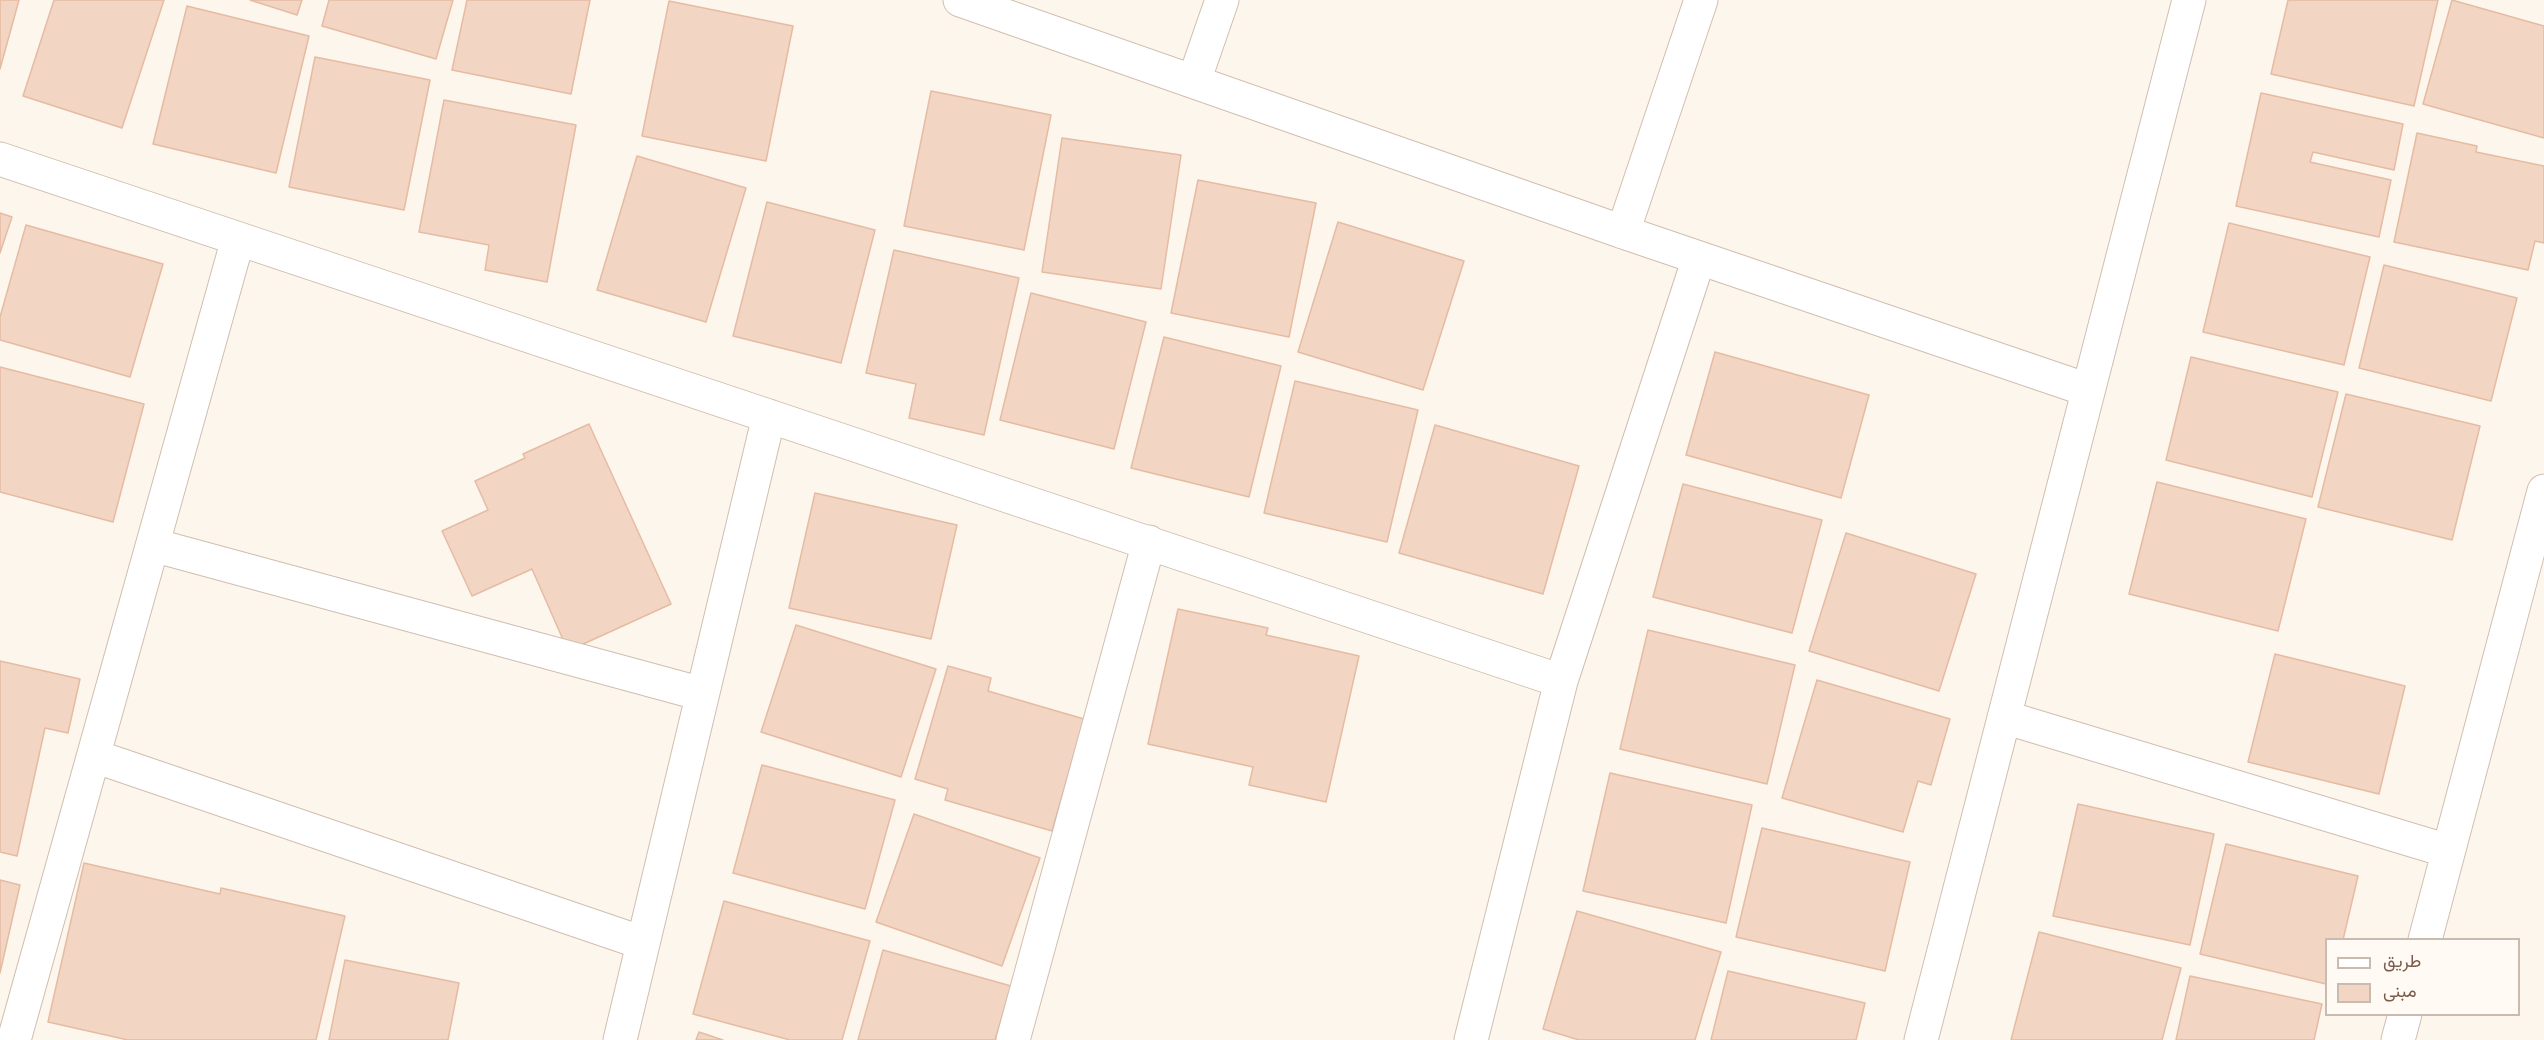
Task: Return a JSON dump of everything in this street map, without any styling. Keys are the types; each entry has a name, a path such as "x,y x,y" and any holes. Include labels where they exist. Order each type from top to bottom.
{"street":[{"path":"960,0 1623,232 2088,390"},
{"path":"1194,81 1222,0"},
{"path":"1623,232 1701,0"},
{"path":"1921,1040 2189,0"},
{"path":"0,159 1561,681"},
{"path":"14,1040 238,239"},
{"path":"1471,1040 1561,681 1700,258"},
{"path":"620,1040 769,416"},
{"path":"2425,938 2448,851 2536,556 2544,491"},
{"path":"1012,1040 1149,542"},
{"path":"153,545 702,694"},
{"path":"2004,717 2448,851"},
{"path":"94,756 643,943"},
{"path":"2398,1040 2404,1016"}],"building":[{"path":"0,0 19,0 0,69"},
{"path":"54,0 164,0 122,128 23,96"},
{"path":"250,0 302,0 297,15"},
{"path":"329,0 453,0 436,59 322,26"},
{"path":"467,0 590,0 571,94 452,70"},
{"path":"2288,0 2438,0 2414,106 2271,74"},
{"path":"2452,0 2544,26 2544,138 2423,104"},
{"path":"669,1 793,26 766,161 642,136"},
{"path":"187,6 309,36 276,173 153,144"},
{"path":"315,57 430,80 404,210 289,187"},
{"path":"931,91 1051,115 1024,250 904,226"},
{"path":"2261,93 2403,124 2394,170 2313,152 2310,162 2391,180 2379,237 2236,206"},
{"path":"444,100 576,125 547,282 485,270 489,245 419,232"},
{"path":"2417,133 2477,146 2476,152 2544,166 2544,243 2535,241 2528,270 2394,242"},
{"path":"1062,138 1181,155 1161,289 1042,272"},
{"path":"637,156 746,188 706,322 597,290"},
{"path":"1198,180 1316,203 1289,337 1171,313"},
{"path":"767,202 875,230 841,363 733,336"},
{"path":"0,213 12,217 0,253"},
{"path":"1338,222 1464,261 1423,390 1298,352"},
{"path":"2229,223 2370,257 2344,365 2203,332"},
{"path":"26,225 163,264 130,377 0,340 0,317"},
{"path":"894,250 1019,278 984,435 909,418 916,384 866,373"},
{"path":"2384,265 2517,298 2491,401 2359,368"},
{"path":"1031,293 1146,322 1114,449 1000,420"},
{"path":"1164,337 1281,366 1249,497 1131,468"},
{"path":"1715,352 1869,395 1841,498 1686,455"},
{"path":"2191,357 2338,392 2312,497 2166,460"},
{"path":"0,367 144,404 113,522 0,492"},
{"path":"1295,381 1418,410 1387,542 1264,513"},
{"path":"2346,394 2480,426 2452,540 2318,507"},
{"path":"589,424 671,604 568,651 532,569 472,596 442,531 488,510 475,481 525,458 523,454"},
{"path":"1435,425 1579,466 1543,594 1399,553"},
{"path":"2157,482 2306,519 2278,631 2129,594"},
{"path":"1683,484 1822,520 1792,633 1653,597"},
{"path":"815,493 957,525 931,639 789,608"},
{"path":"1846,533 1976,574 1939,691 1809,651"},
{"path":"1178,609 1268,628 1266,635 1359,656 1326,802 1249,785 1253,767 1148,744"},
{"path":"796,625 936,669 901,777 761,732"},
{"path":"1648,630 1795,665 1767,784 1620,749"},
{"path":"2275,654 2405,686 2379,794 2248,762"},
{"path":"0,661 80,679 68,733 45,728 17,856 0,852"},
{"path":"948,666 991,678 988,691 1084,719 1052,831 945,800 948,789 915,779"},
{"path":"1817,680 1950,719 1931,785 1918,781 1903,832 1782,798"},
{"path":"762,765 895,800 865,909 733,873"},
{"path":"1610,773 1752,805 1726,923 1583,891"},
{"path":"2078,804 2214,834 2190,945 2053,916"},
{"path":"914,814 1040,858 1002,966 876,922"},
{"path":"1762,828 1910,862 1885,971 1736,937"},
{"path":"2226,844 2358,876 2343,938 2325,938 2325,984 2200,954"},
{"path":"84,863 220,894 221,888 345,916 316,1040 128,1040 48,1022"},
{"path":"0,880 20,885 0,973"},
{"path":"724,901 870,941 842,1040 790,1040 693,1014"},
{"path":"1577,911 1721,952 1695,1040 1579,1040 1543,1029"},
{"path":"2039,932 2181,968 2162,1040 2011,1040"},
{"path":"883,950 1011,986 995,1040 858,1040"},
{"path":"345,960 459,983 448,1040 329,1040"},
{"path":"1728,971 1865,1003 1856,1040 1711,1040"},
{"path":"2190,976 2322,1004 2314,1040 2176,1040"},
{"path":"699,1032 723,1040 696,1040"}]}
